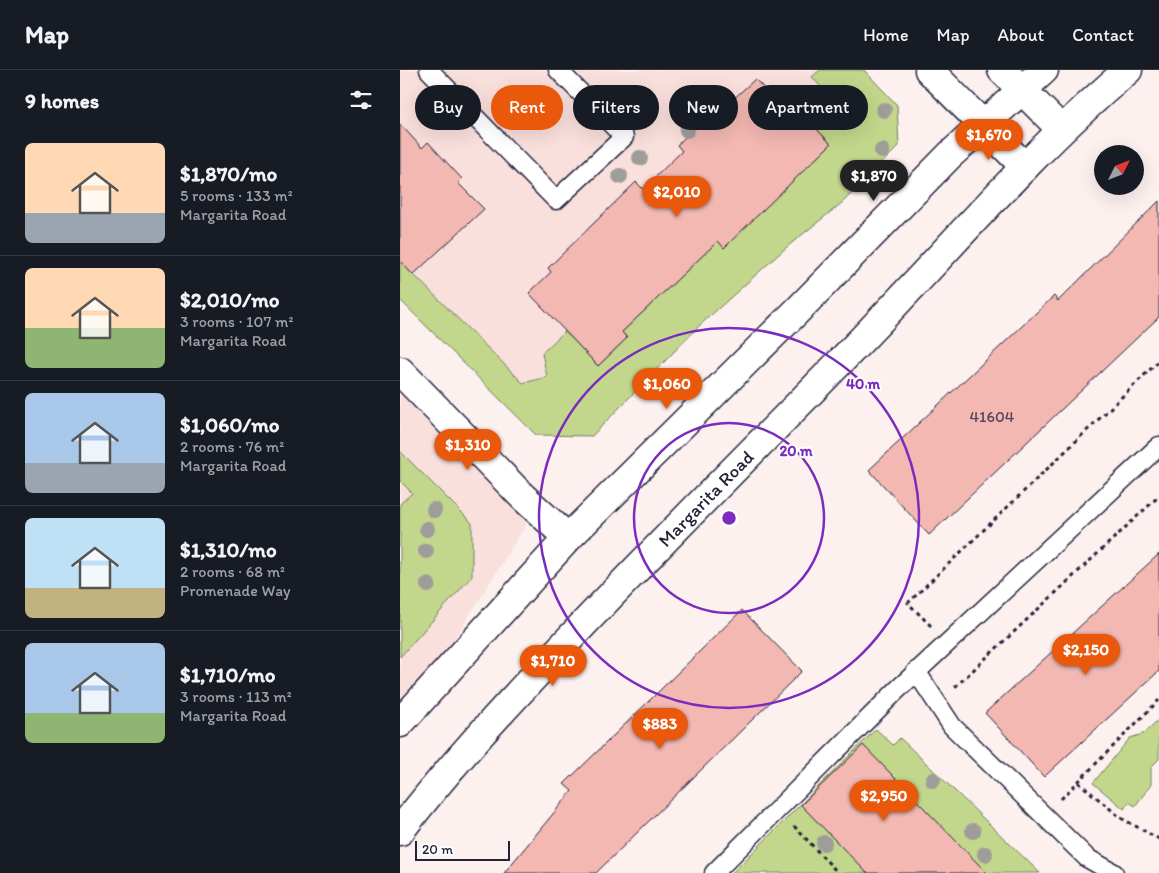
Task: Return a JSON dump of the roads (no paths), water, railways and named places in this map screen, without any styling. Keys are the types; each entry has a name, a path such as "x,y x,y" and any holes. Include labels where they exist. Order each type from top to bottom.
{"main road":[{"path":"928,70 1025,167"},
{"path":"1002,70 1061,129"},
{"path":"400,723 568,538 796,312 950,155 1044,70"},
{"name":"Margarita Road","path":"400,831 426,796 506,706 626,578 841,361 1061,129 1128,70"},
{"path":"400,370 523,497 568,538"}],"lane":[{"path":"429,70 556,200 624,137 558,70"},
{"path":"714,873 916,671 1159,446"},
{"path":"916,671 952,726 1087,858 1114,873"}]}
